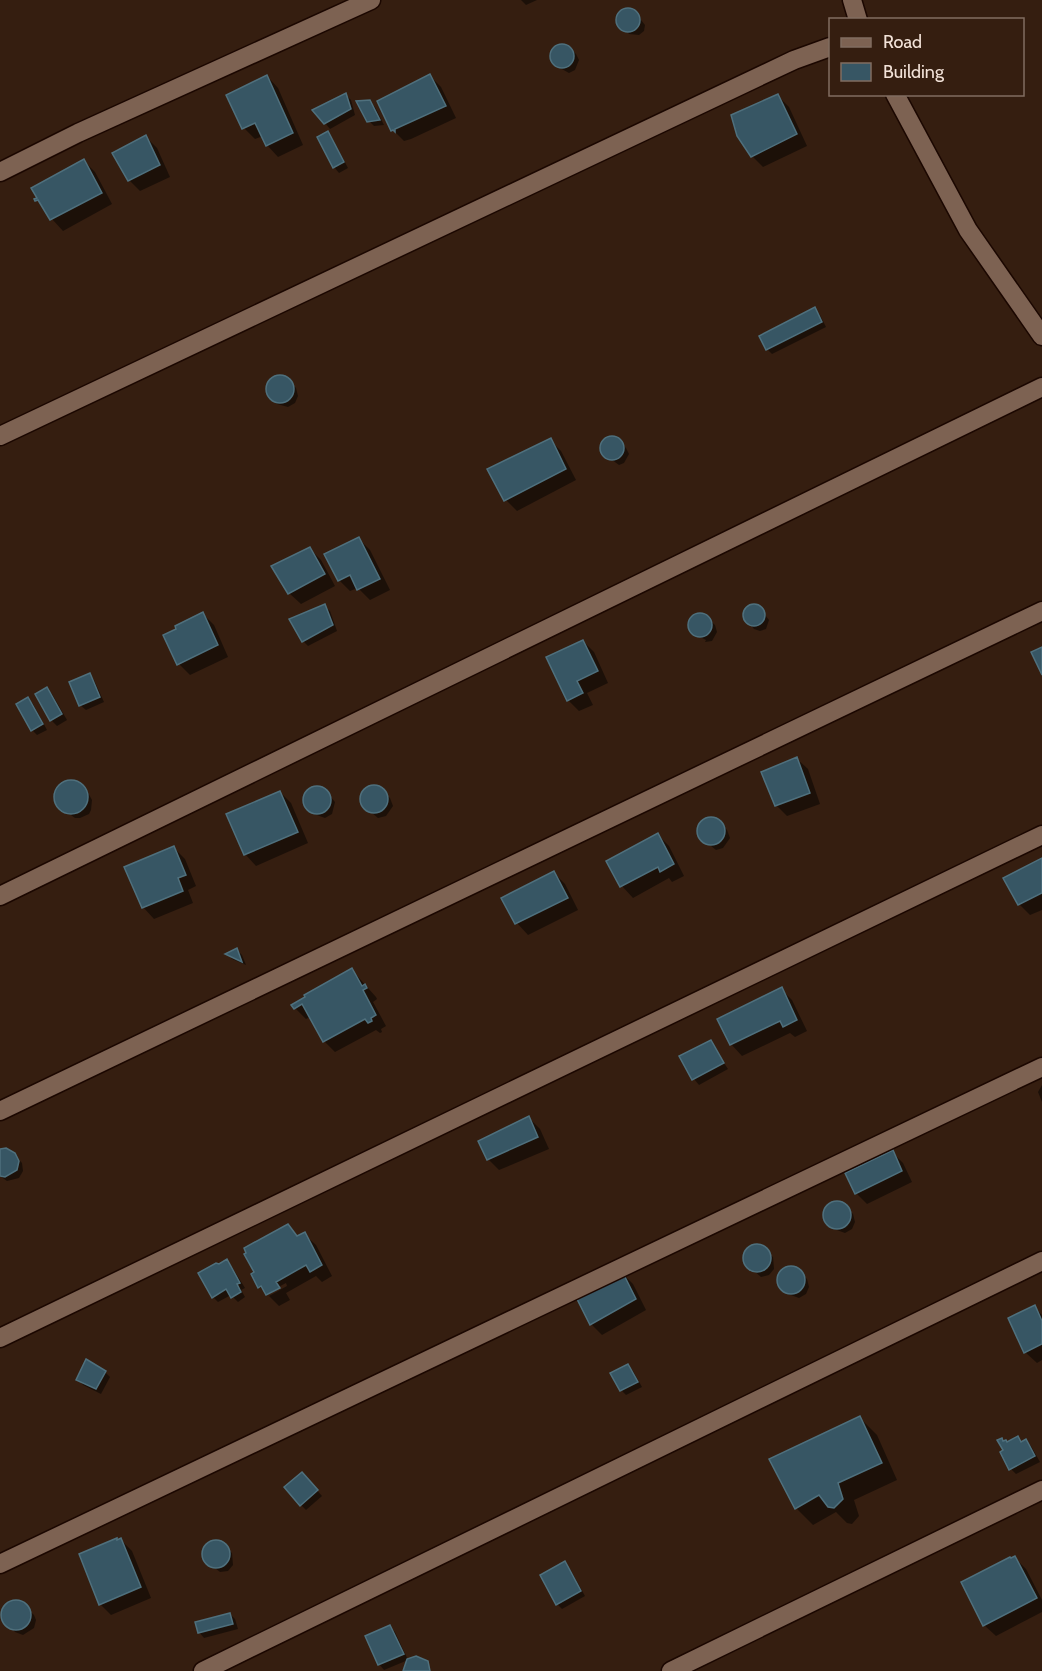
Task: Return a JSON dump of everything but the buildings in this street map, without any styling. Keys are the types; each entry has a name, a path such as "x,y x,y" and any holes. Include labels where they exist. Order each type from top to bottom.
{"street":[{"path":"0,172 78,133 371,0"},
{"path":"852,0 857,18"},
{"path":"0,436 535,181 794,60 829,48"},
{"path":"896,96 968,230 1042,336"},
{"path":"0,896 1042,387"},
{"path":"0,1111 1042,611"},
{"path":"0,1338 1042,835"},
{"path":"0,1564 1042,1067"},
{"path":"203,1671 1042,1261"},
{"path":"671,1671 1042,1490"}]}
